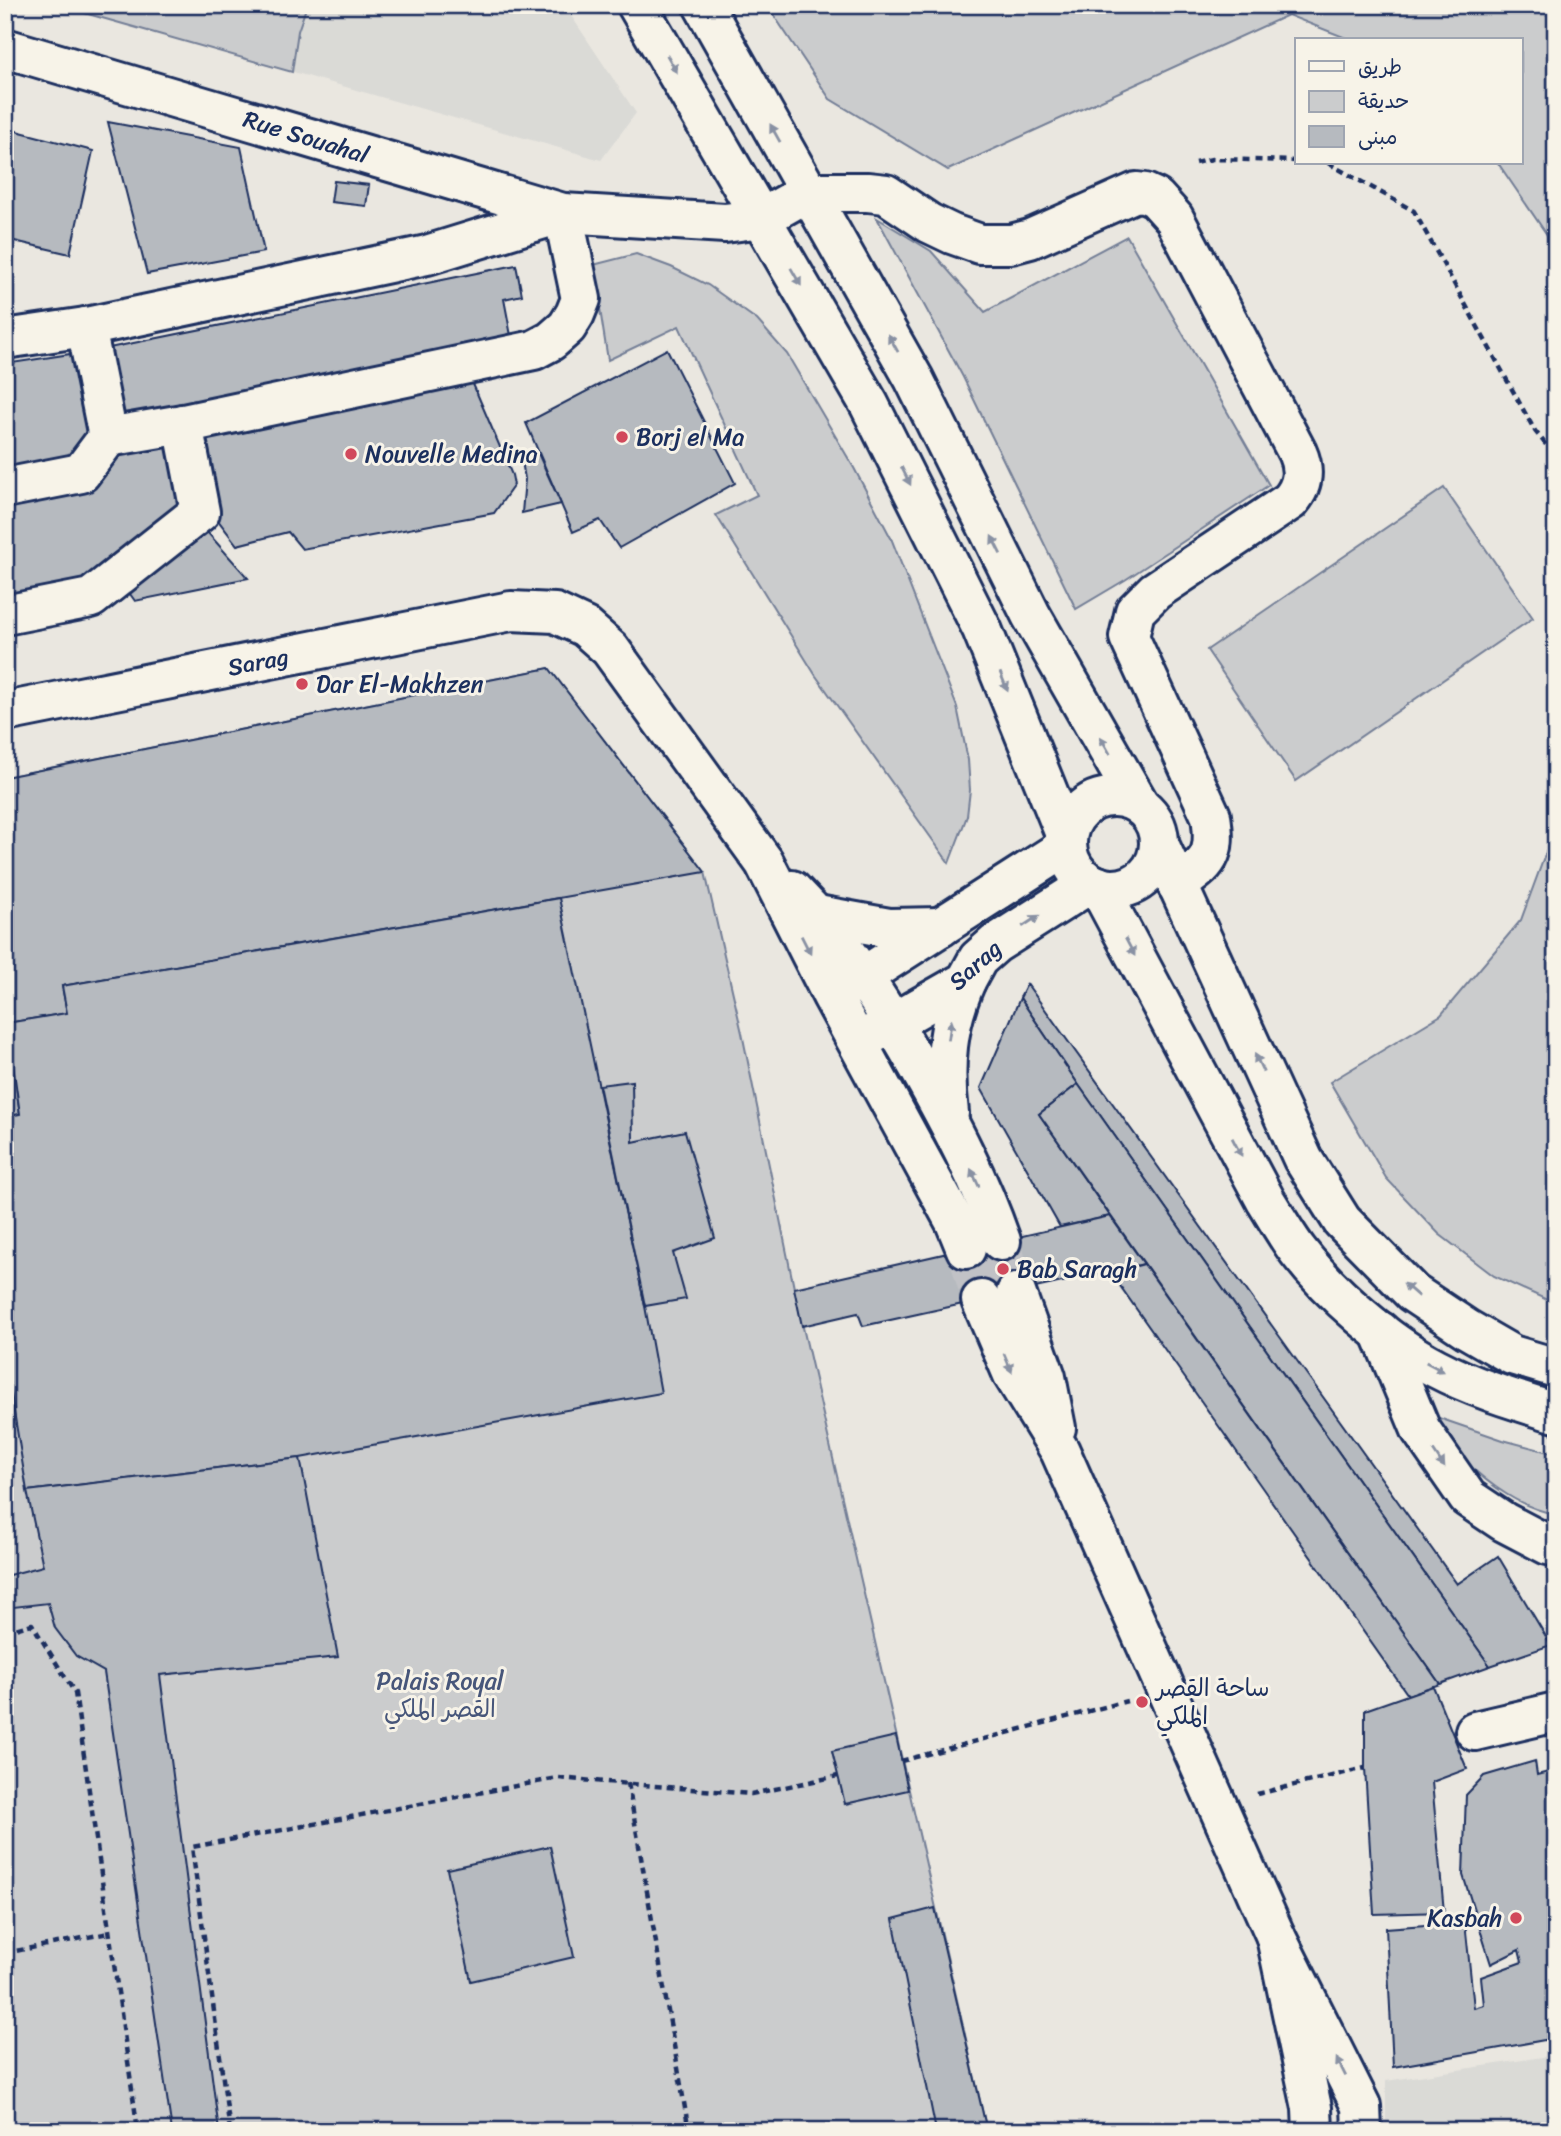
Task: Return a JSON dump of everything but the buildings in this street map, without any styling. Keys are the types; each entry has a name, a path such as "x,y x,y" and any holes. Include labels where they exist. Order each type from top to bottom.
{"street":[{"path":"637,5 869,404 982,629 1067,842 1071,862 1078,873 1094,885 1112,889 1139,881 1150,871 1157,858 1157,828 1150,815 1139,804 1031,615 914,379 703,5"},
{"name":"Rue Souahal","path":"5,48 563,214 725,223 762,218"},
{"path":"762,218 808,192 861,191 886,194 929,223 980,244 1011,244 1030,239 1136,192 1156,198 1174,218 1297,452 1303,472 1301,483 1290,501 1155,591 1135,611 1129,637 1211,816 1215,842 1201,869 1177,885"},
{"path":"5,340 86,327 427,255 563,214 581,299 567,327 551,341 534,350 183,424 108,437 81,473 5,488"},
{"path":"86,327 108,437"},
{"path":"5,615 91,598 200,512 183,424"},
{"name":"Sarag","path":"5,712 511,611 555,613 585,627 610,649 764,862"},
{"path":"1067,842 1071,824 1080,811 1094,802 1108,797 1124,798 1139,804"},
{"name":"Sarag","path":"832,996 1067,842"},
{"path":"1159,844 1303,1159 1342,1221 1413,1293 1512,1355 1556,1368"},
{"path":"764,862 817,915 864,976 893,1022 950,1122 992,1213 984,1245 955,1222 832,996 764,862"},
{"path":"1094,885 1266,1201 1298,1251 1339,1296 1380,1331 1434,1367 1492,1393 1556,1413"},
{"name":"Sarag","path":"857,1042 966,981 978,960 995,944 1094,885"},
{"path":"817,915 889,928 941,927"},
{"path":"950,1122 946,1094 947,1051 954,1007 966,981"},
{"path":"999,1296 1046,1377 1060,1451 1276,1937 1361,2106 1362,2131"},
{"path":"1380,1331 1421,1430 1468,1498 1504,1522 1556,1547"},
{"path":"1475,1731 1556,1712"},
{"path":"1276,1937 1312,2108 1313,2131"}],"path":[{"path":"1195,163 1212,159 1295,161"},
{"path":"1330,164 1414,211 1535,431 1556,457"},
{"path":"5,1632 32,1624 75,1693 138,2131"},
{"path":"901,1761 1167,1691"},
{"path":"1216,1803 1365,1768"},
{"path":"230,2131 192,1847 558,1778 751,1794 838,1776"},
{"path":"628,1783 689,2131"},
{"path":"5,1953 109,1933"}],"shaded area":[{"path":"59,5 564,5 636,113 601,160"},
{"path":"1556,2055 1556,2131 1386,2131 1386,2081"}],"green space":[{"path":"83,5 307,5 298,31 292,72 81,12"},
{"path":"767,5 1556,5 1556,248 1499,164 1522,164 1522,38 1346,38 1288,15 948,170 830,99"},
{"path":"877,218 931,251 985,312 1127,236 1269,485 1076,609 963,377"},
{"path":"636,254 708,285 757,320 787,354 854,468 891,538 957,707 968,760 970,790 967,816 949,863 816,676 716,515 757,495 679,326 608,360 593,265"},
{"path":"1444,488 1533,618 1296,781 1207,650"},
{"name":"Palais Royal القصر الملكي","path":"549,668 705,872 742,1033 794,1288 987,2131 5,2131 5,777"},
{"path":"1556,825 1556,1304 1494,1276 1439,1234 1386,1178 1330,1082 1441,1015 1521,920"},
{"path":"1436,1417 1503,1440 1556,1454 1556,1514 1531,1507 1507,1495 1475,1471 1454,1446"}],"tunnel":[{"path":"1001,1241 1016,1293"},
{"path":"966,1249 981,1300"}],"place":[{"name":"Borj el Ma","path":"622,437"},
{"name":"Nouvelle Medina","path":"351,454"},
{"name":"Dar El-Makhzen","path":"302,684"},
{"name":"Bab Saragh","path":"1003,1269"},
{"name":"ساحة القصر الملكي","path":"1142,1702"},
{"name":"Kasbah","path":"1516,1918"}]}
